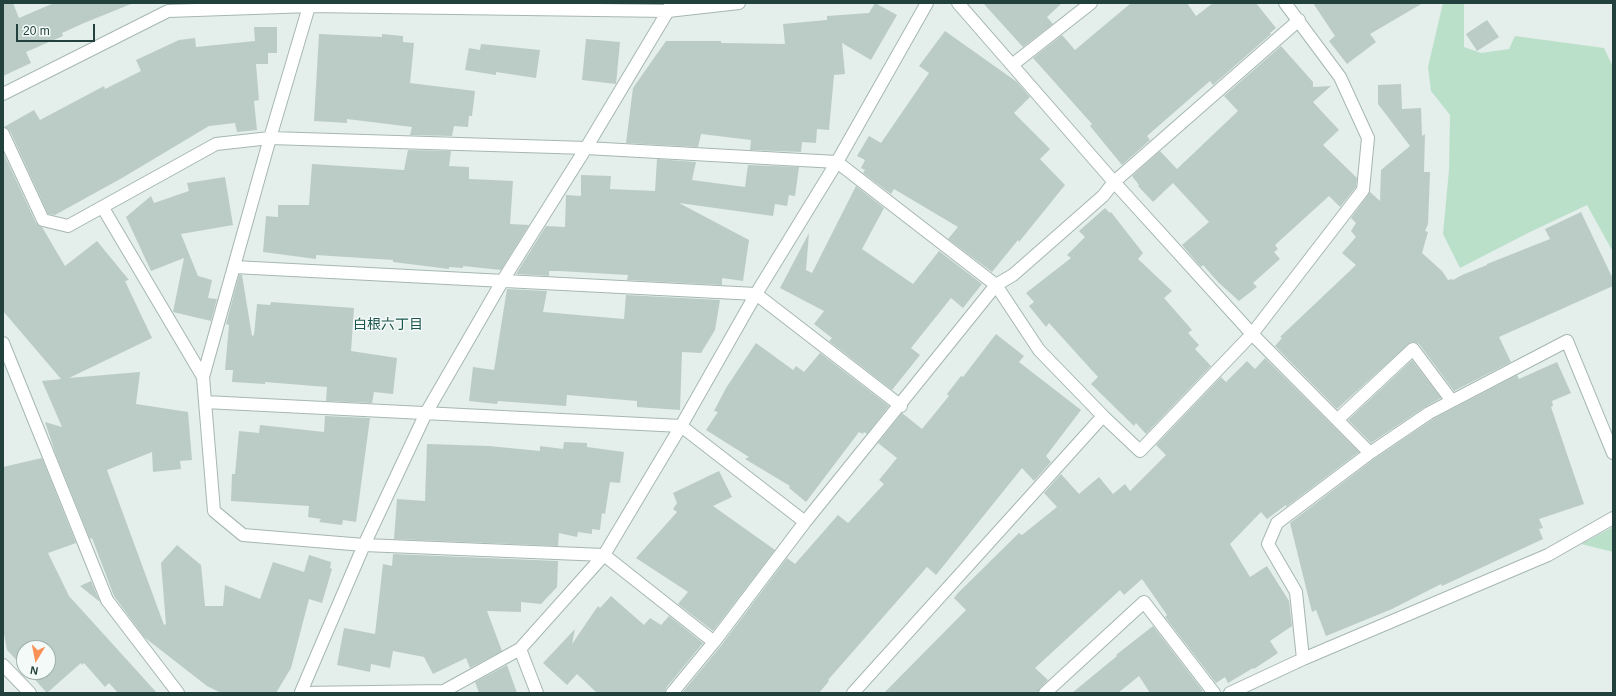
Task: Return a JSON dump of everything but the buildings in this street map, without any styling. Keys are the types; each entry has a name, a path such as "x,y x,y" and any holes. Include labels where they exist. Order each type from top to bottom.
{"street":[{"path":"3,94 168,11 310,4 670,7 740,3"},
{"path":"670,7 586,148 503,280 426,413 364,545 301,693 444,691 520,649 604,555 681,426 756,294 837,162 927,3"},
{"path":"958,3 1114,182 1252,334 1370,453"},
{"path":"1012,65 1091,3"},
{"path":"3,134 43,220 68,226 103,208 216,144 270,138 586,148 837,162 996,285 1039,350 1103,416 1140,451 1252,334 1363,190 1368,138 1340,77 1285,3"},
{"path":"310,4 270,138 203,377 214,511 243,535 364,545 604,555 714,642"},
{"path":"672,693 714,642 805,522 901,406 996,285 1013,275 1103,196 1114,182 1299,20"},
{"path":"103,208 203,377"},
{"path":"234,267 756,294 901,406"},
{"path":"1303,659 1296,592 1268,544 1277,523 1370,453 1429,413 1567,341 1613,453"},
{"path":"3,343 107,600 178,693"},
{"path":"1338,420 1413,349 1452,401"},
{"path":"205,402 681,426 805,522"},
{"path":"852,693 1103,416"},
{"path":"1230,693 1303,659 1548,555 1613,518"},
{"path":"1045,693 1144,602 1214,693"},
{"path":"520,649 537,693"},
{"path":"3,665 30,693"}],"green space":[{"path":"1443,3 1464,3 1464,47 1481,53 1509,49 1515,36 1604,48 1613,67 1613,252 1587,205 1460,268 1443,234 1449,170 1450,115 1431,91 1428,67"},
{"path":"1613,527 1613,552 1581,544"}],"district":[{"name":"白根六丁目","path":"388,325"}]}
